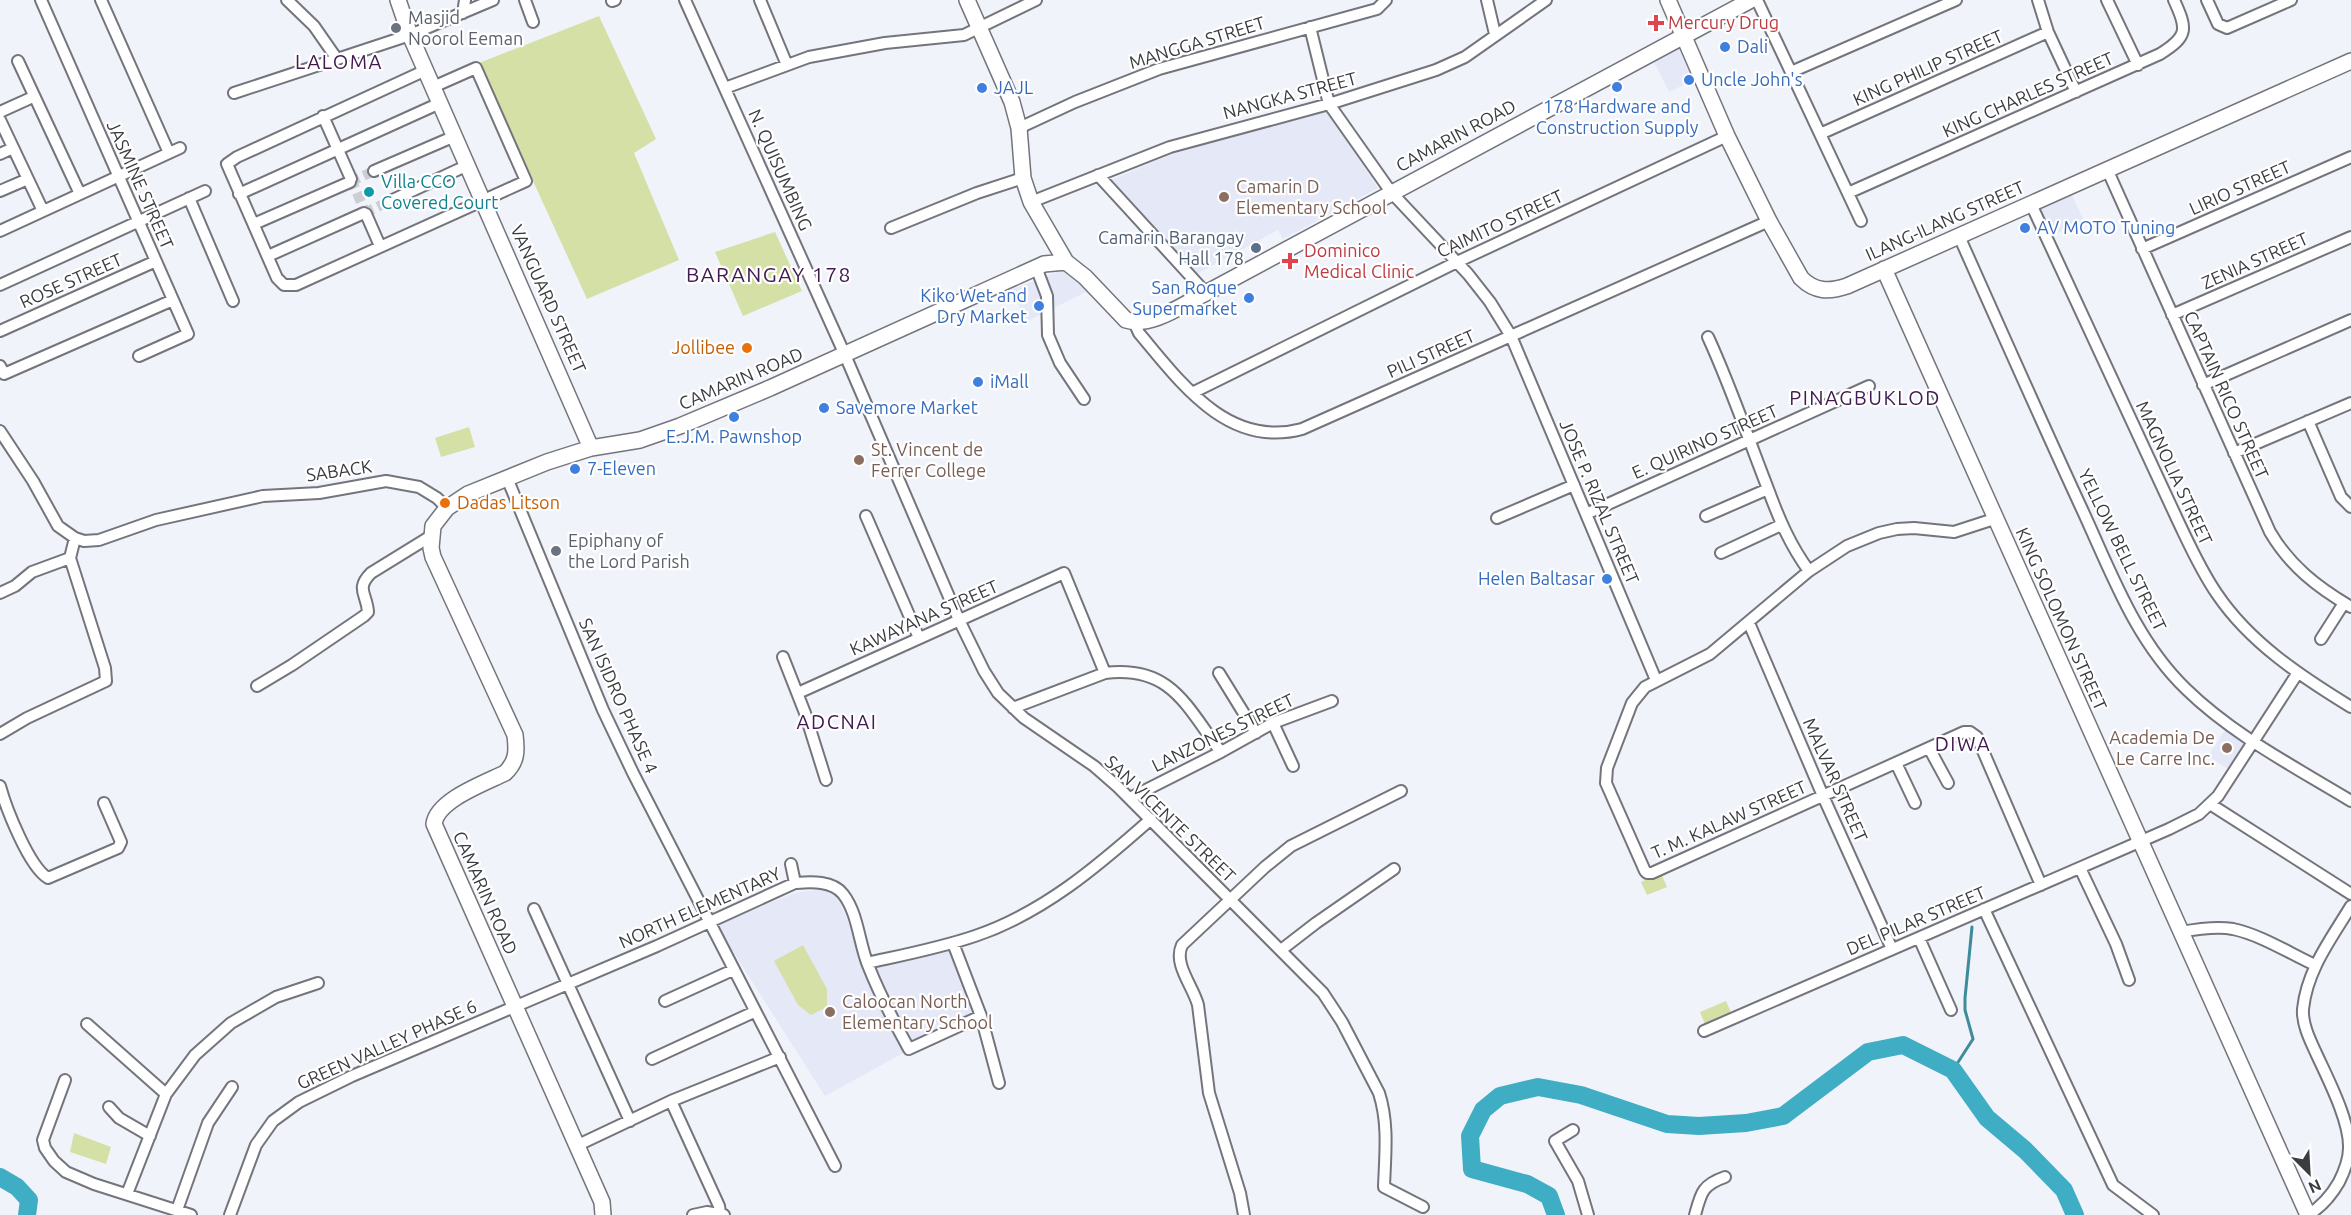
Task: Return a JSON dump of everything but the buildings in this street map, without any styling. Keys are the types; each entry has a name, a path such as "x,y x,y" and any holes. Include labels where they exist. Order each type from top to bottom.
{"main road":[{"name":"VANGUARD STREET","path":"398,0 410,35 591,448"},
{"path":"967,0 1012,102 1018,128 1023,178 1031,202 1066,262 1085,277 1119,314 1134,322"},
{"name":"ILANG-ILANG STREET","path":"1668,0 1728,136 1768,221 1796,272 1808,285 1835,290 2351,61"},
{"name":"CAMARIN ROAD","path":"1134,322 1150,320 1206,293 1751,0"},
{"name":"CAMARIN ROAD","path":"603,1215 602,1202 434,824 435,817 447,802 505,773 512,766 516,754 515,735 436,567 431,548 433,526 447,508 468,494 591,448 640,440 662,433 845,355 1036,267 1066,262"},
{"name":"KING SOLOMON STREET","path":"1884,269 1994,519 2308,1215"}],"street":[{"name":"JASMINE STREET","path":"41,0 188,334 139,356"},
{"path":"101,0 169,153"},
{"path":"287,0 314,26 337,59"},
{"path":"463,14 465,0"},
{"path":"234,93 410,35 494,0"},
{"path":"525,0 533,21"},
{"name":"N. QUISUMBING","path":"685,0 845,355"},
{"path":"760,0 788,65"},
{"path":"725,88 809,57 885,43 964,35 1036,0"},
{"name":"MANGGA STREET","path":"1018,128 1075,102 1160,69 1377,9 1386,0"},
{"path":"1487,0 1495,34"},
{"name":"NANGKA STREET","path":"1031,202 1170,147 1329,104 1450,65 1546,0"},
{"path":"1757,0 1861,221"},
{"path":"1791,72 1956,0"},
{"path":"2038,0 2048,32 2076,92"},
{"path":"2107,0 2138,65"},
{"name":"KING CHARLES STREET","path":"1848,193 2138,65 2173,46 2183,35 2185,26 2174,0"},
{"path":"2207,0 2218,24 2227,28 2277,3 2291,0"},
{"path":"1310,27 1329,104"},
{"name":"KING PHILIP STREET","path":"1821,134 2048,32"},
{"path":"18,61 80,194"},
{"path":"426,70 229,161 227,168 277,278 284,285 296,285 526,180 476,68 433,87"},
{"path":"0,112 33,97"},
{"path":"239,194 440,103"},
{"name":"JOSE P. RIZAL STREET","path":"1329,104 1391,192 1457,262 1490,302 1511,336 1656,680"},
{"path":"254,224 350,180 323,116"},
{"path":"0,120 43,211"},
{"path":"374,171 455,136"},
{"name":"CAIMITO STREET","path":"1192,393 1457,262 1728,136"},
{"path":"0,154 13,148"},
{"path":"0,231 180,148"},
{"name":"LIRIO STREET","path":"2142,249 2351,157"},
{"path":"388,202 468,165"},
{"name":"CAPTAIN RICO STREET","path":"2107,169 2270,532 2283,554 2301,572 2348,605"},
{"path":"1098,175 1206,293"},
{"path":"0,191 28,178"},
{"path":"891,228 977,193 1023,178"},
{"path":"0,285 205,191"},
{"path":"189,198 233,301"},
{"name":"MAGNOLIA STREET","path":"2031,204 2198,563 2218,596 2240,622 2297,674 2351,707"},
{"path":"268,255 365,214 380,246"},
{"name":"PILI STREET","path":"1134,322 1139,333 1192,393 1221,417 1239,426 1270,434 1287,433 1302,429 1768,221"},
{"name":"YELLOW BELL STREET","path":"1959,236 2075,494 2141,633 2167,668 2206,707 2253,740 2351,801"},
{"name":"ZENIA STREET","path":"2172,315 2351,237"},
{"name":"ROSE STREET","path":"0,331 156,261"},
{"path":"1036,267 1047,296 1048,335 1060,363 1084,399"},
{"path":"2,370 173,300"},
{"path":"2203,385 2351,320"},
{"path":"1708,338 1724,371 1781,525 1796,554 1809,571"},
{"name":"SAN VICENTE STREET","path":"845,355 959,620 987,677 998,693 1040,731 1094,766 1130,798 1317,987 1334,1008 1379,1093 1385,1117 1384,1187 1423,1207"},
{"name":"E. QUIRINO STREET","path":"1586,514 1869,386"},
{"path":"2234,453 2351,403"},
{"path":"2308,421 2341,497 2351,507"},
{"path":"0,431 33,481 58,526 75,538 70,558 105,668 106,681 27,718 0,734"},
{"name":"SAN ISIDRO PHASE 4","path":"507,478 603,710 633,773 732,970 780,1057 835,1166"},
{"name":"SABACK","path":"75,538 84,541 99,540 156,520 264,496 319,493 386,481 419,487 437,498 447,508"},
{"path":"1497,518 1574,485"},
{"path":"1706,516 1768,489"},
{"path":"866,516 919,638"},
{"path":"1656,680 1710,654 1809,571 1848,546 1879,533 1914,528 1954,532 1994,519"},
{"path":"1721,553 1781,525"},
{"path":"257,686 364,616 368,612 362,586 365,579 431,536"},
{"path":"0,593 15,586 32,573 70,558"},
{"name":"KAWAYANA STREET","path":"798,693 1064,573 1105,673"},
{"path":"2321,639 2348,605"},
{"name":"MALVAR STREET","path":"1749,623 1892,949"},
{"path":"783,657 798,693 826,780"},
{"path":"1013,708 1105,673 1121,671 1146,675 1162,680 1175,692 1221,752"},
{"path":"1219,673 1256,733"},
{"path":"2140,842 2185,821 2210,804 2232,775 2297,674"},
{"name":"T. M. KALAW STREET","path":"1656,680 1645,687 1632,703 1605,774 1612,798 1647,873 1652,873 1964,732 1970,732 1977,737 2041,885"},
{"name":"LANZONES STREET","path":"1130,798 1273,723 1332,701"},
{"path":"1273,723 1293,766"},
{"path":"1929,748 1948,783"},
{"path":"1896,763 1915,804"},
{"path":"0,786 14,826 38,868 48,878 118,848 121,842 104,802"},
{"path":"1244,1215 1238,1184 1209,1093 1195,993 1178,958 1182,945 1265,867 1291,846 1401,791"},
{"path":"2210,804 2351,894"},
{"path":"867,963 953,943 996,927 1067,889 1104,861 1150,819"},
{"name":"DEL PILAR STREET","path":"1704,1031 2140,842"},
{"path":"790,864 795,883"},
{"path":"2080,868 2116,944 2129,980"},
{"path":"1281,950 1394,869"},
{"name":"NORTH ELEMENTARY","path":"515,1006 657,946 795,883 821,883 831,886 844,895 851,909 867,963 909,1049 981,1016"},
{"path":"2308,1215 2318,1209 2333,1193 2344,1172 2349,1147 2345,1125 2305,1026 2303,1010 2315,965 2351,906"},
{"path":"534,909 630,1121"},
{"path":"1984,909 2113,1185 2154,1215"},
{"path":"2181,932 2198,929 2231,929 2243,932 2315,965"},
{"path":"1919,938 1951,1010"},
{"path":"953,943 981,1016 999,1083"},
{"path":"665,1001 732,970"},
{"path":"127,1194 166,1094 195,1054 231,1023 276,997 318,983"},
{"name":"GREEN VALLEY PHASE 6","path":"230,1215 256,1145 273,1121 299,1102 342,1080 515,1006"},
{"path":"652,1059 754,1012"},
{"path":"87,1024 166,1094"},
{"path":"576,1146 671,1101 780,1057"},
{"path":"65,1080 43,1140 45,1148 54,1161 66,1172 192,1215"},
{"path":"177,1210 208,1123 232,1087"},
{"path":"671,1101 722,1214"},
{"path":"109,1107 119,1118 150,1136"},
{"path":"1573,1130 1556,1139 1578,1181 1588,1215"},
{"path":"1695,1215 1701,1192 1707,1185 1725,1177"},
{"path":"693,1215 707,1212 722,1214"}],"shaded area":[{"path":"1677,45 1694,80 1669,92 1652,58"},
{"name":"Camarin D Elementary School","path":"1327,110 1378,188 1283,239 1278,230 1195,275 1111,180 1200,142"},
{"path":"2072,195 2084,221 2053,235 2041,209"},
{"name":"Kiko Wet and Dry Market","path":"1066,269 1088,291 1028,321 1010,290"},
{"name":"Academia De Le Carre Inc.","path":"2227,727 2247,740 2228,769 2208,756"},
{"name":"Caloocan North Elementary School","path":"822,889 838,898 907,1051 825,1096 716,925 795,893"},
{"path":"950,948 980,1016 913,1048 876,967"}],"green space":[{"path":"599,16 656,139 634,153 679,260 587,299 479,63"},
{"path":"775,232 802,291 743,316 715,252"},
{"path":"469,427 475,447 441,457 435,438"},
{"path":"1661,873 1667,887 1647,895 1641,882"},
{"path":"803,945 827,989 827,1007 811,1015 798,1005 774,961"},
{"path":"1726,1001 1732,1015 1706,1027 1700,1012"},
{"path":"74,1133 111,1147 106,1164 70,1152"}],"waterway":[{"path":"1953,1070 1973,1039 1965,1010 1972,927"},
{"path":"1556,1215 1549,1196 1527,1184 1472,1169 1470,1136 1483,1110 1500,1096 1538,1087 1581,1095 1667,1124 1699,1126 1746,1123 1783,1116 1868,1052 1903,1045 1953,1070 1987,1118 2025,1150 2064,1190 2075,1215"},
{"path":"0,1177 17,1187 29,1200 27,1215"}],"tunnel":[{"path":"350,182 374,171"},
{"path":"351,179 366,214"},
{"path":"364,213 388,202"}],"place":[{"name":"Mercury Drug","path":"1656,23"},
{"name":"Masjid Noorol Eeman","path":"396,28"},
{"name":"Dali","path":"1725,47"},
{"name":"Uncle John's","path":"1689,80"},
{"name":"178 Hardware and Construction Supply","path":"1617,87"},
{"name":"JAJL","path":"982,88"},
{"name":"Villa CCO Covered Court","path":"369,192"},
{"name":"Camarin D Elementary School","path":"1224,197"},
{"name":"AV MOTO Tuning","path":"2025,228"},
{"name":"Camarin Barangay Hall 178","path":"1256,248"},
{"name":"Dominico Medical Clinic","path":"1290,261"},
{"name":"San Roque Supermarket","path":"1249,298"},
{"name":"Kiko Wet and Dry Market","path":"1039,306"},
{"name":"Jollibee","path":"747,348"},
{"name":"iMall","path":"978,382"},
{"name":"Savemore Market","path":"824,408"},
{"name":"E.J.M. Pawnshop","path":"734,417"},
{"name":"St. Vincent de Ferrer College","path":"859,460"},
{"name":"7-Eleven","path":"575,469"},
{"name":"Dadas Litson","path":"445,503"},
{"name":"Epiphany of the Lord Parish","path":"556,551"},
{"name":"Helen Baltasar","path":"1607,579"},
{"name":"Academia De Le Carre Inc.","path":"2227,748"},
{"name":"Caloocan North Elementary School","path":"830,1012"}],"district":[{"name":"LALOMA","path":"339,62"},
{"name":"BARANGAY 178","path":"769,275"},
{"name":"PINAGBUKLOD","path":"1865,398"},
{"name":"ADCNAI","path":"837,722"},
{"name":"DIWA","path":"1963,744"}]}
